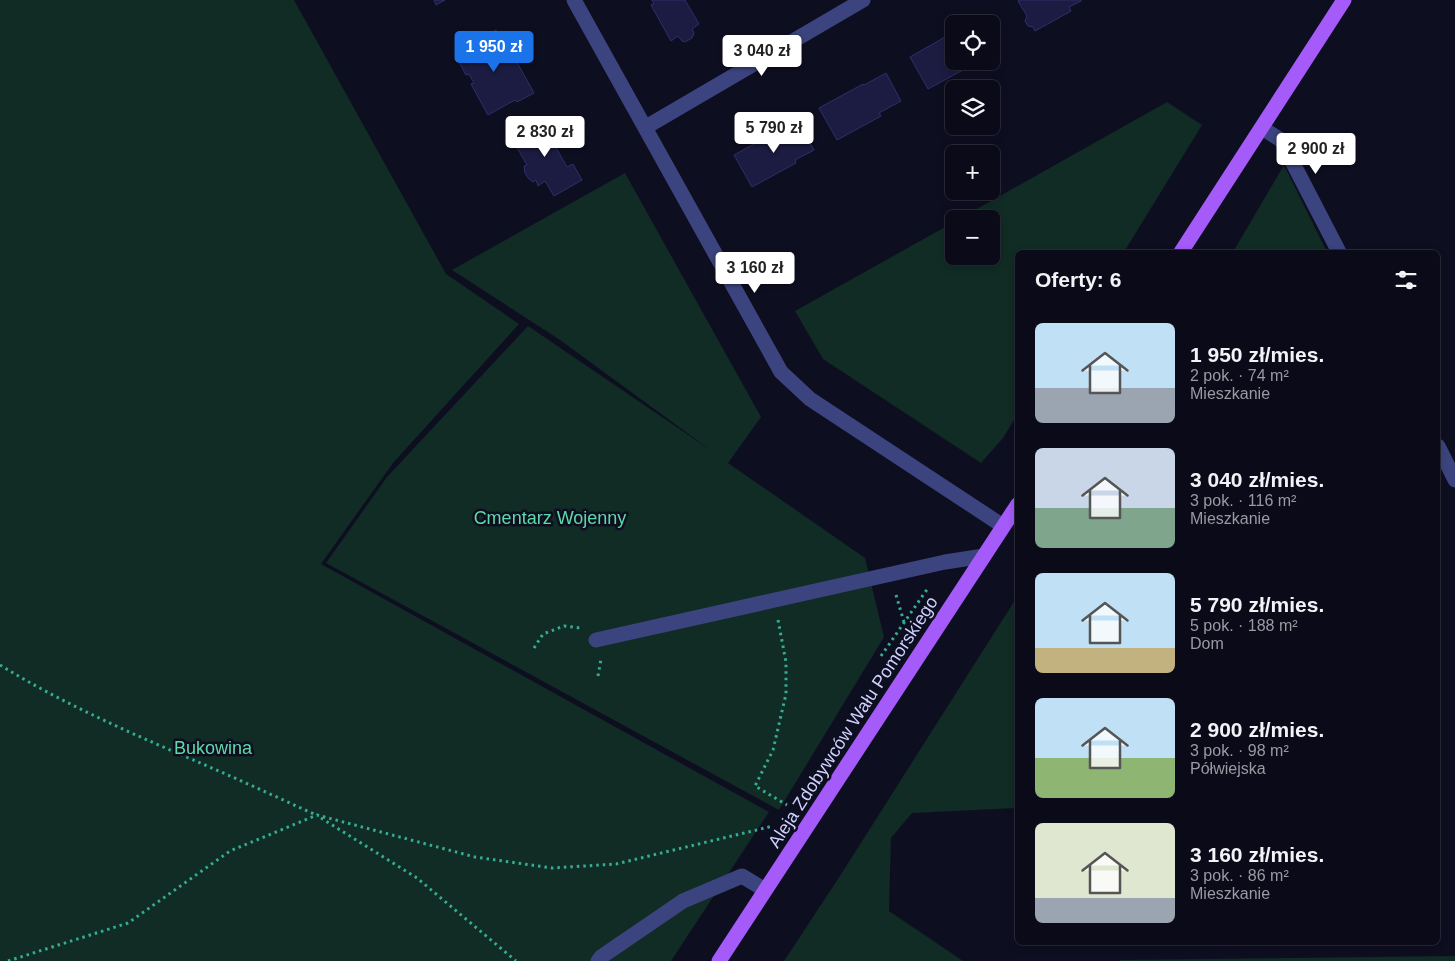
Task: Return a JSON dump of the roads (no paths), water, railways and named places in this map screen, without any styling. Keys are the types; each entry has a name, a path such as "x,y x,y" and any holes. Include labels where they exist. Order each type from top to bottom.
{"main road":[{"path":"1182,250 1344,0"},
{"name":"Aleja Zdobywców Wału Pomorskiego","path":"719,961 1015,508"}],"street":[{"path":"574,0 781,372 810,399 1003,526"},
{"path":"646,127 863,0"},
{"path":"1262,128 1281,140 1338,250"},
{"path":"1440,450 1455,480"},
{"path":"596,640 945,562 984,556"},
{"path":"598,961 683,901 742,876 765,890"}],"park label":[{"name":"Cmentarz Wojenny","path":"550,518"},
{"name":"Bukowina","path":"213,748"}]}
